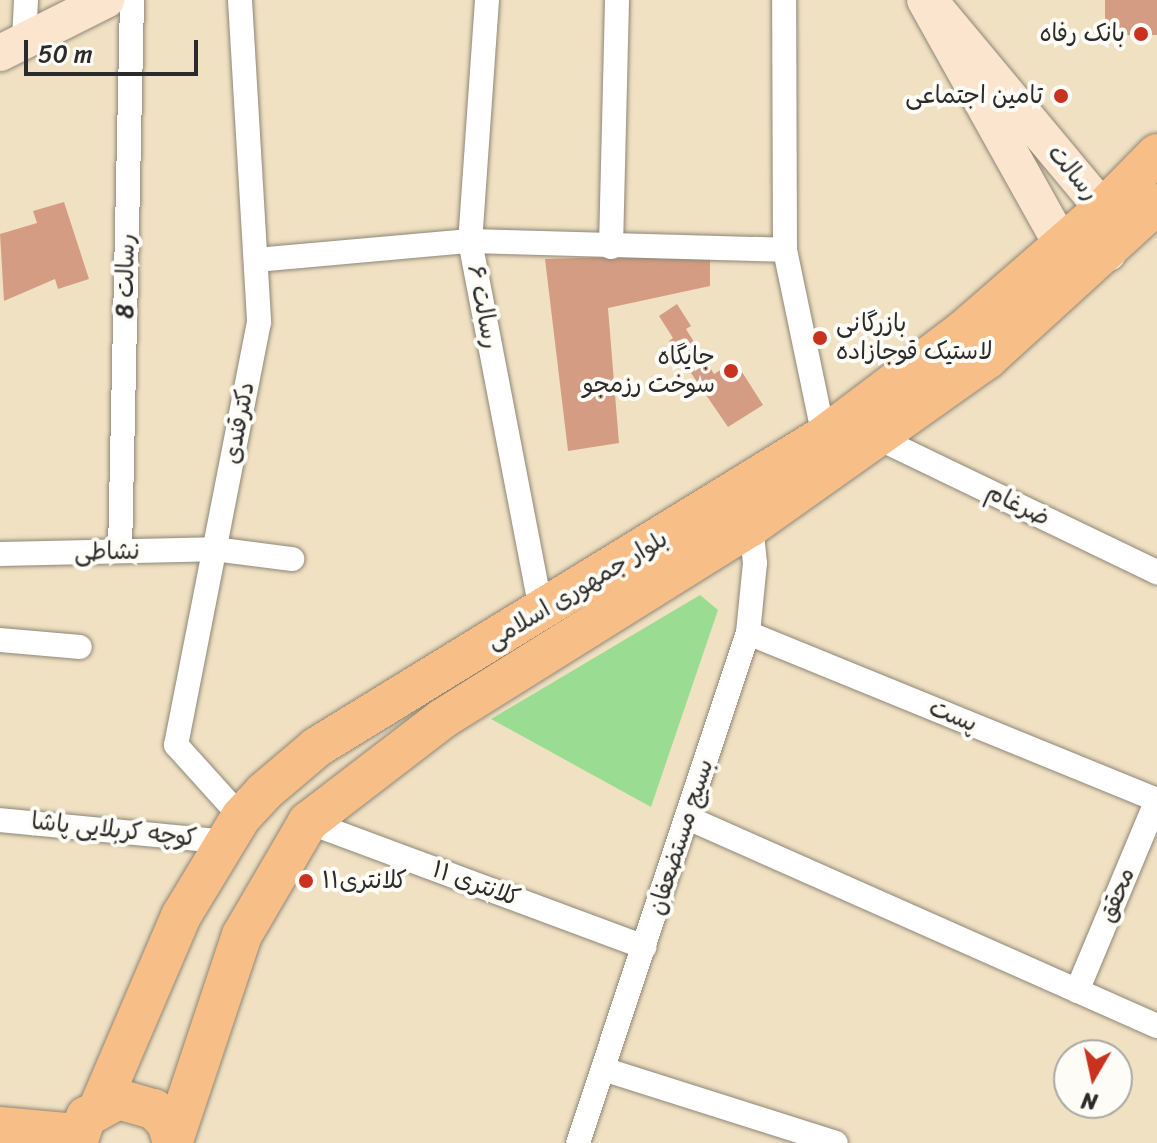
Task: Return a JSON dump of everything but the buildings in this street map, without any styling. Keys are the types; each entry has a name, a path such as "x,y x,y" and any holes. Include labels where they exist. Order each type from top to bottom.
{"main road":[{"path":"12,47 106,0"},
{"name":"رسالت","path":"927,0 1103,209 1108,253"},
{"name":"رسالت","path":"927,0 1061,243"},
{"name":"بلوار جمهوری اسلامی","path":"85,1127 181,916 234,830 317,747 824,436 964,330 1103,209 1157,154"},
{"name":"بلوار جمهوری اسلامی","path":"173,1142 242,935 308,822 442,719 751,526 987,359 1108,253 1157,204"},
{"path":"1061,243 1108,253"},
{"path":"0,1127 85,1127 138,1100 154,1109 173,1142"}],"street":[{"path":"12,47 26,0"},
{"name":"رسالت 8","path":"120,551 132,0"},
{"name":"دکترقندی","path":"234,830 176,745 259,322 240,0"},
{"name":"رسالت ۶","path":"487,0 470,241 541,610"},
{"path":"611,247 617,0"},
{"path":"784,0 785,250 824,436"},
{"path":"256,260 470,241 785,250"},
{"name":"ضرغام","path":"878,438 1157,572"},
{"name":"بسیج مستضعفان","path":"578,1143 748,633 755,563 751,526"},
{"name":"نشاطی","path":"0,554 214,549 292,559"},
{"name":"پست","path":"748,633 1157,800"},
{"path":"0,640 80,647"},
{"name":"محقق","path":"1077,991 1157,800"},
{"path":"688,818 1157,1026"},
{"name":"کوچه کربلایی پاشا","path":"0,820 234,830"},
{"name":"کلانتری ۱۱","path":"308,822 645,947"},
{"path":"603,1069 836,1143"}],"green space":[{"path":"700,595 718,610 651,807 491,719"}],"place":[{"name":"بانک رفاه","path":"1141,34"},
{"name":"تامین اجتماعی","path":"1061,96"},
{"name":"بازرگانی لاستیک قوجازاده","path":"820,338"},
{"name":"جایگاه سوخت رزمجو","path":"731,371"},
{"name":"کلانتری۱۱","path":"306,881"}]}
